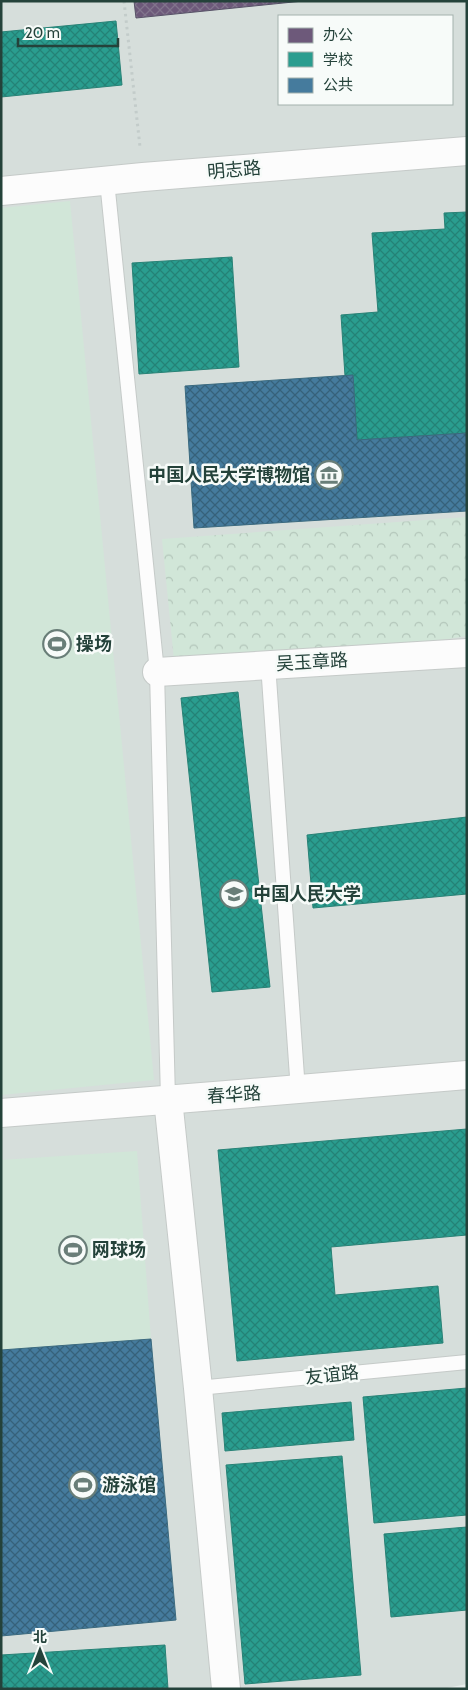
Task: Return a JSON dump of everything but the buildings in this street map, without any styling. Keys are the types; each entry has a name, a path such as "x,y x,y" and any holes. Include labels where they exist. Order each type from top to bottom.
{"street":[{"name":"明志路","path":"1,192 143,177 467,151"},
{"name":"吴玉章路","path":"157,672 467,653"},
{"name":"春华路","path":"1,1113 168,1099 298,1091 467,1076"},
{"path":"168,1099 198,1388 226,1689"}],"lane":[{"path":"107,181 157,672 168,1099"},
{"path":"268,664 298,1091"},
{"name":"友谊路","path":"198,1388 467,1362"}],"path":[{"path":"124,1 143,177"}],"shaded area":[{"name":"中国人民大学","path":"1,1 467,1 467,1684 442,1689 1,1689"}],"green space":[{"name":"操场","path":"70,201 154,1080 1,1095 1,208"},
{"path":"467,517 467,636 422,643 174,660 162,539"},
{"name":"网球场","path":"137,1151 151,1339 1,1350 1,1160"}],"place":[{"name":"中国人民大学博物馆","path":"329,475"},
{"name":"操场","path":"57,644"},
{"name":"中国人民大学","path":"234,894"},
{"name":"网球场","path":"73,1250"},
{"name":"游泳馆","path":"83,1485"}]}
